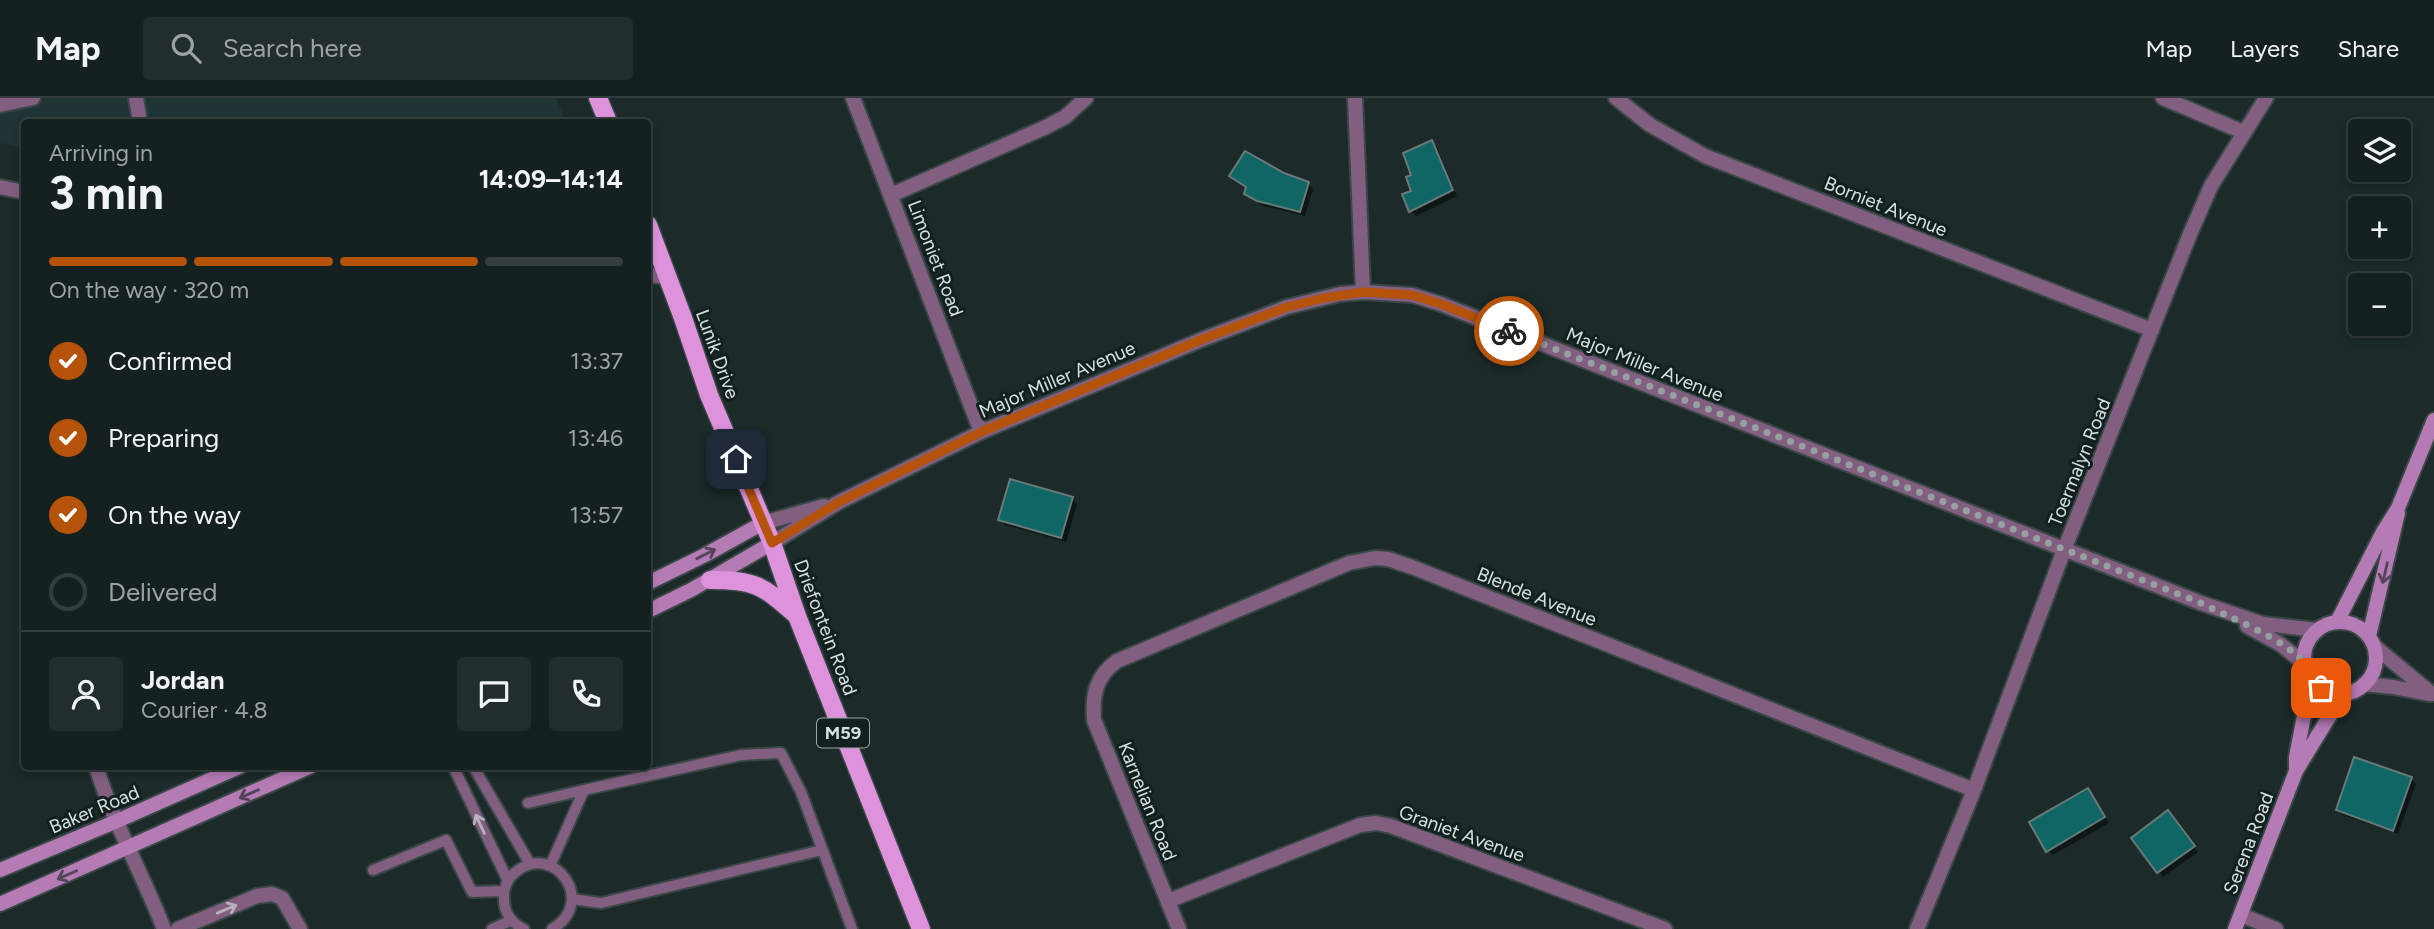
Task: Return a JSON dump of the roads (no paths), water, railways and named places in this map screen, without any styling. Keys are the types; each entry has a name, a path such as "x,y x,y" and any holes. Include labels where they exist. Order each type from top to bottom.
{"main road":[{"path":"598,98 607,119"},
{"name":"Lunik Drive","path":"651,233 709,395 768,534"},
{"path":"2337,622 2383,532 2398,509 2434,420"},
{"path":"2371,641 2354,625 2337,622 2317,630 2304,651 2304,663 2311,680 2334,693 2347,693 2364,684 2375,667 2371,641 2398,509"},
{"path":"651,610 710,580 768,534"},
{"path":"651,582 705,555 768,534"},
{"name":"Driefontein Road","path":"768,534 797,616 921,929"},
{"path":"710,580 738,580 756,584 797,616"},
{"name":"Serena Road","path":"2296,771 2296,757 2307,712 2311,680"},
{"name":"Serena Road","path":"2238,922 2296,771 2332,712 2347,693"},
{"name":"Baker Road","path":"0,870 232,770"},
{"path":"0,904 302,770"}],"street":[{"path":"0,105 33,98"},
{"path":"136,98 140,119"},
{"name":"Limoniet Road","path":"853,98 981,432"},
{"path":"891,195 1046,127 1065,117 1086,98"},
{"path":"1355,98 1363,292"},
{"name":"Borniet Avenue","path":"1616,98 1650,125 1705,156 2152,330"},
{"path":"2163,98 2243,132"},
{"name":"Toermalyn Road","path":"1917,929 1974,790 2064,550 2211,186 2266,98"},
{"path":"0,187 21,191"},
{"path":"651,275 668,277"},
{"name":"Major Miller Avenue","path":"768,534 981,432 1203,339 1275,312 1324,298 1363,292 1412,295 1441,304 2201,603 2279,628 2317,630"},
{"name":"Major Miller Avenue","path":"768,534 839,502"},
{"name":"Blende Avenue","path":"1096,686 1107,668 1117,661 1349,563 1365,559 1388,559 1974,790"},
{"name":"Major Miller Avenue","path":"2201,603 2280,643 2304,663"},
{"path":"2371,641 2433,695"},
{"path":"2364,684 2433,695"},
{"name":"Karnelian Road","path":"1096,686 1094,720 1179,929"},
{"path":"98,770 164,929"},
{"name":"Graniet Avenue","path":"1168,901 1339,833 1376,823 1391,826 1658,928"},
{"path":"178,929 266,894 276,894 282,898 300,929"},
{"path":"2238,922 2276,929"}],"lane":[{"path":"528,803 741,755 781,753 802,792 852,929"},
{"path":"455,770 506,886"},
{"path":"475,770 530,864"},
{"path":"550,866 584,790"},
{"path":"373,870 446,840 472,892 506,886"},
{"path":"572,899 601,903 822,850"},
{"path":"524,929 512,920 503,901 506,886 513,873 530,864 550,866 567,879 572,899 566,917 552,929"},
{"path":"492,929 512,920"}]}
